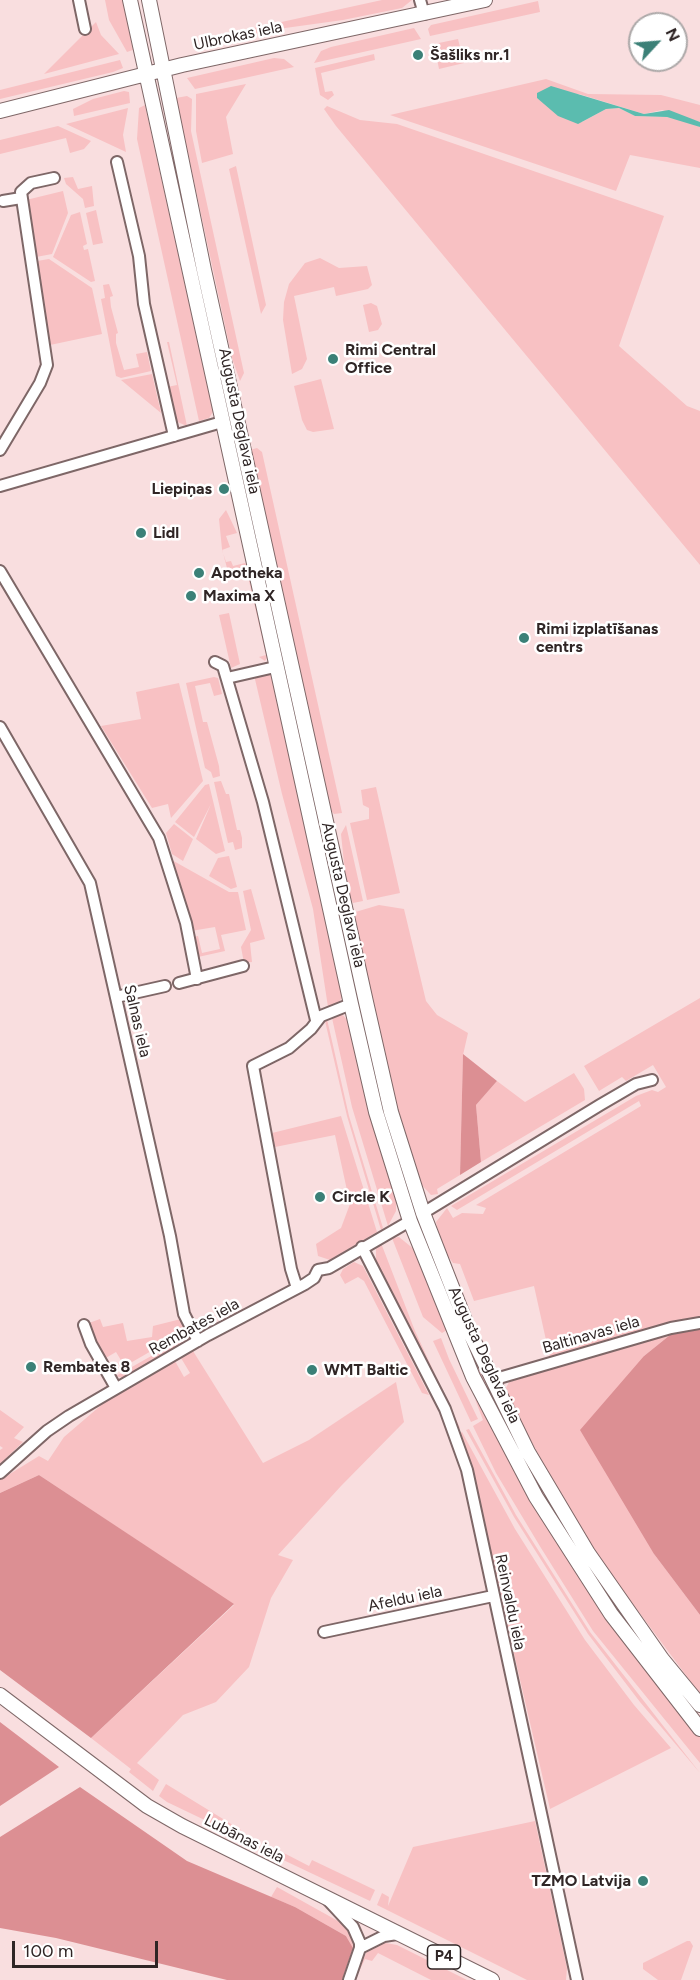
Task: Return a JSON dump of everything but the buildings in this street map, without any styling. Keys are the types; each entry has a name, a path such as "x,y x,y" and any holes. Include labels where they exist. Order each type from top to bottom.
{"main road":[{"name":"Augusta Deglava iela","path":"130,0 351,1004 373,1097 410,1221 473,1377 536,1497 611,1614 700,1729"},
{"name":"Augusta Deglava iela","path":"149,0 204,270 387,1093 423,1213 454,1295 492,1380 528,1452 588,1553 662,1659 700,1705"},
{"name":"Ulbrokas iela","path":"0,111 422,7 485,0"},
{"path":"373,1097 387,1093"},
{"name":"Lubānas iela","path":"0,1695 147,1806 182,1826 492,1980"}],"street":[{"path":"79,0 85,29"},
{"path":"117,162 139,256 144,304 174,436"},
{"path":"0,450 40,383 47,365 21,192 27,185 54,178"},
{"path":"3,201 21,198"},
{"path":"0,486 222,422"},
{"path":"0,571 159,838 186,923 197,979"},
{"path":"215,662 222,663 227,678 280,866 316,1020"},
{"path":"227,678 275,667"},
{"name":"Salnas iela","path":"0,726 90,883 184,1314 198,1341"},
{"path":"179,983 243,966"},
{"path":"116,997 147,996 165,986"},
{"path":"297,1288 292,1273 253,1066 289,1048 311,1029 316,1020 351,1004"},
{"path":"423,1213 636,1084 652,1080"},
{"name":"Rembates iela","path":"0,1473 47,1431 116,1388 297,1288 314,1278 318,1270 329,1268 410,1221"},
{"name":"Reinvaldu iela","path":"362,1247 441,1402 458,1441 474,1499 577,1980"},
{"name":"Baltinavas iela","path":"492,1380 671,1328 700,1323"},
{"path":"84,1325 91,1344 116,1388"},
{"name":"Afeldu iela","path":"324,1632 493,1596"},
{"path":"327,1899 353,1927 360,1948 349,1980"},
{"path":"360,1948 384,1936 397,1934"}],"shaded area":[{"path":"105,0 123,0 133,50 127,52 109,20"},
{"path":"382,0 412,0 402,8 343,20 278,29 230,40 222,35"},
{"path":"538,1 540,12 430,36 428,29 431,25"},
{"path":"96,22 101,35 119,54 44,74"},
{"path":"414,28 421,39 314,63 321,51 331,47"},
{"path":"458,39 464,63 439,69 434,44"},
{"path":"374,54 375,60 321,73 325,92 332,91 334,95 328,100 320,95 315,68"},
{"path":"274,58 284,59 294,67 195,89 187,78"},
{"path":"120,60 123,68 113,72 0,99 0,90"},
{"path":"546,79 588,94 661,95 700,105 700,122 662,110 644,114 579,94 537,98 582,122 606,109 619,108 635,116 667,117 692,123 700,127 700,168 630,155 616,191 390,115"},
{"path":"246,84 226,117 233,154 202,163 196,131 196,94"},
{"path":"124,91 129,92 130,103 74,116 73,109 93,99"},
{"path":"187,96 192,99 191,131 244,373 240,381 232,358 176,98"},
{"path":"145,105 213,412 209,418 199,421 137,139 139,108"},
{"path":"327,106 360,120 397,124 664,216 619,346 687,406 700,411 700,565 336,126 324,109"},
{"path":"128,108 123,135 126,152 66,124"},
{"path":"58,126 91,141 84,149 70,153 66,138 0,154 0,140"},
{"path":"236,166 266,305 261,314 229,169"},
{"path":"73,177 78,189 92,186 94,206 85,208 83,199 66,184 64,178"},
{"path":"63,191 68,213 52,254 36,257 26,200"},
{"path":"96,210 103,243 93,245 86,213"},
{"path":"80,212 87,244 83,246 84,250 88,249 95,281 91,282 53,257 71,215"},
{"path":"320,258 339,268 367,266 372,285 368,289 336,296 334,287 294,296 307,359 302,369 292,374 283,320 284,302 289,284 305,263"},
{"path":"49,259 92,288 102,334 50,345 37,261"},
{"path":"109,284 113,296 110,297 111,307 118,333 116,343 124,370 139,367 136,354 147,352 151,371 121,378 116,376 101,299 105,298 103,285"},
{"path":"371,303 377,306 382,324 378,330 369,332 363,305"},
{"path":"167,342 169,342 187,426 175,421 167,387 177,385"},
{"path":"152,374 161,413 121,380"},
{"path":"321,379 334,429 313,432 307,430 302,420 294,386"},
{"path":"257,448 262,452 342,813 334,814 328,807 250,450"},
{"path":"238,453 310,778 309,782 234,454"},
{"path":"226,510 237,533 226,536 230,547 222,550 219,519"},
{"path":"223,554 226,562 231,561 233,566 245,563 248,567 268,656 265,661 259,657 266,655 246,568 228,572"},
{"path":"229,613 240,664 231,668 219,615"},
{"path":"270,674 273,677 343,996 339,1002 328,1007 313,909 282,794 254,675"},
{"path":"218,678 222,694 214,696 210,683 195,686 203,722 207,722 219,766 220,776 213,778 211,772 205,768 186,683"},
{"path":"179,683 203,781 171,818 168,804 152,808 101,726 141,719 136,692"},
{"path":"221,781 226,794 229,794 237,830 240,830 242,838 242,848 235,850 233,842 228,843 214,782"},
{"path":"209,784 225,851 216,854 196,839 211,804 194,837 175,822 205,785"},
{"path":"376,787 400,893 367,900 350,823 369,819 369,808 363,805 361,790"},
{"path":"314,796 379,1088 377,1086"},
{"path":"174,824 193,839 183,861 172,854 166,833"},
{"path":"346,825 363,901 353,903 347,891 341,834"},
{"path":"229,856 237,887 231,889 209,876 218,858"},
{"path":"170,859 229,892 238,892 246,930 221,935 225,951 198,957 193,937 198,936 202,953 220,949 215,927 191,931"},
{"path":"251,889 265,939 250,943 252,962 244,963 241,947 251,930 243,891"},
{"path":"379,905 404,909 426,1001 437,1015 468,1033 463,1055 460,1175 437,1189 438,1194 431,1195 420,1183 391,1085 352,913"},
{"path":"700,998 700,1319 550,1358 534,1286 474,1301 460,1264 453,1263 442,1248 436,1222 447,1208 453,1218 462,1213 483,1214 486,1208 476,1205 641,1106 639,1101 457,1210 451,1206 636,1096 652,1090 658,1092 666,1087 653,1065 626,1081 622,1077 599,1091 584,1066"},
{"path":"342,1014 350,1023 396,1196 396,1211 388,1226 352,1107 332,1018"},
{"path":"327,1019 349,1116 383,1228 381,1230 347,1116 325,1021"},
{"path":"463,1054 497,1081 476,1105 481,1162 460,1175"},
{"path":"574,1073 584,1089 585,1100 481,1162 476,1105 497,1081 525,1102"},
{"path":"341,1116 377,1232 330,1260 318,1256 316,1244 341,1228 350,1204 335,1135 275,1147 272,1133"},
{"path":"399,1237 415,1250 447,1330 442,1333 423,1317 392,1238"},
{"path":"381,1243 415,1331 460,1428 457,1430 376,1262 376,1249"},
{"path":"354,1262 363,1266 429,1395 422,1393 364,1281 358,1277 345,1284 340,1275 343,1269"},
{"path":"100,1319 103,1327 123,1323 127,1341 152,1337 153,1326 181,1319 186,1331 113,1373 110,1368 122,1362 116,1352 104,1359 89,1323"},
{"path":"700,1328 700,1615 654,1554 580,1430 644,1356 675,1331"},
{"path":"675,1331 644,1356 654,1554 700,1615 700,1694 606,1568 554,1484 508,1397 506,1388 509,1382"},
{"path":"190,1334 190,1339 123,1378 116,1376"},
{"path":"441,1338 478,1419 471,1422 433,1341"},
{"path":"467,1338 527,1460 615,1606 700,1716 700,1721 612,1608 524,1462 478,1372 464,1339"},
{"path":"193,1351 263,1463 309,1440 396,1382 404,1422 278,1555 293,1560 271,1598 249,1667 216,1702 183,1715 137,1763 159,1780 153,1791 129,1772 131,1769 91,1738 234,1605 39,1475 0,1493 0,1480 39,1456 48,1461 64,1437 106,1401 175,1361 184,1377 190,1373 181,1358"},
{"path":"475,1399 486,1413 576,1573 611,1625 700,1736 700,1763 593,1631 541,1548 496,1473 473,1426 483,1420"},
{"path":"0,1410 24,1427 14,1438 23,1442 0,1464 0,1450 3,1448 0,1446"},
{"path":"469,1429 516,1515 590,1632 700,1773 640,1702 588,1634 514,1517 466,1430"},
{"path":"462,1432 515,1529 585,1640 634,1705 671,1748 550,1809 487,1537 459,1434"},
{"path":"39,1475 234,1604 91,1738 0,1670 0,1493"},
{"path":"0,1722 59,1767 0,1806"},
{"path":"166,1784 241,1830 238,1836 167,1802 159,1796"},
{"path":"80,1787 187,1861 295,1907 346,1936 353,1948 342,1980 227,1980 56,1938 0,1928 0,1837"},
{"path":"535,1821 567,1968 566,1980 527,1980 377,1905 382,1893 389,1897 388,1906 413,1847"},
{"path":"280,1851 309,1866 312,1860 375,1890 370,1901 277,1857"},
{"path":"277,1887 347,1926 355,1941 353,1948 346,1936 295,1907 271,1897"},
{"path":"690,1941 693,1946 681,1980 658,1980 643,1969 643,1963"},
{"path":"380,1942 397,1945 467,1980 431,1980 378,1953 372,1961 365,1959 355,1980 366,1953"}],"water":[{"path":"551,86 644,114 669,110 700,122 700,127 667,117 635,116 619,108 606,109 578,124 558,116 537,98 537,93"}],"place":[{"name":"Šašliks nr.1","path":"418,55"},
{"name":"Rimi Central Office","path":"333,359"},
{"name":"Liepiņas","path":"224,489"},
{"name":"Lidl","path":"141,533"},
{"name":"Apotheka","path":"199,573"},
{"name":"Maxima X","path":"191,596"},
{"name":"Rimi izplatīšanas centrs","path":"524,638"},
{"name":"Circle K","path":"320,1197"},
{"name":"Rembates 8","path":"31,1367"},
{"name":"WMT Baltic","path":"312,1370"},
{"name":"TZMO Latvija","path":"643,1881"}]}
